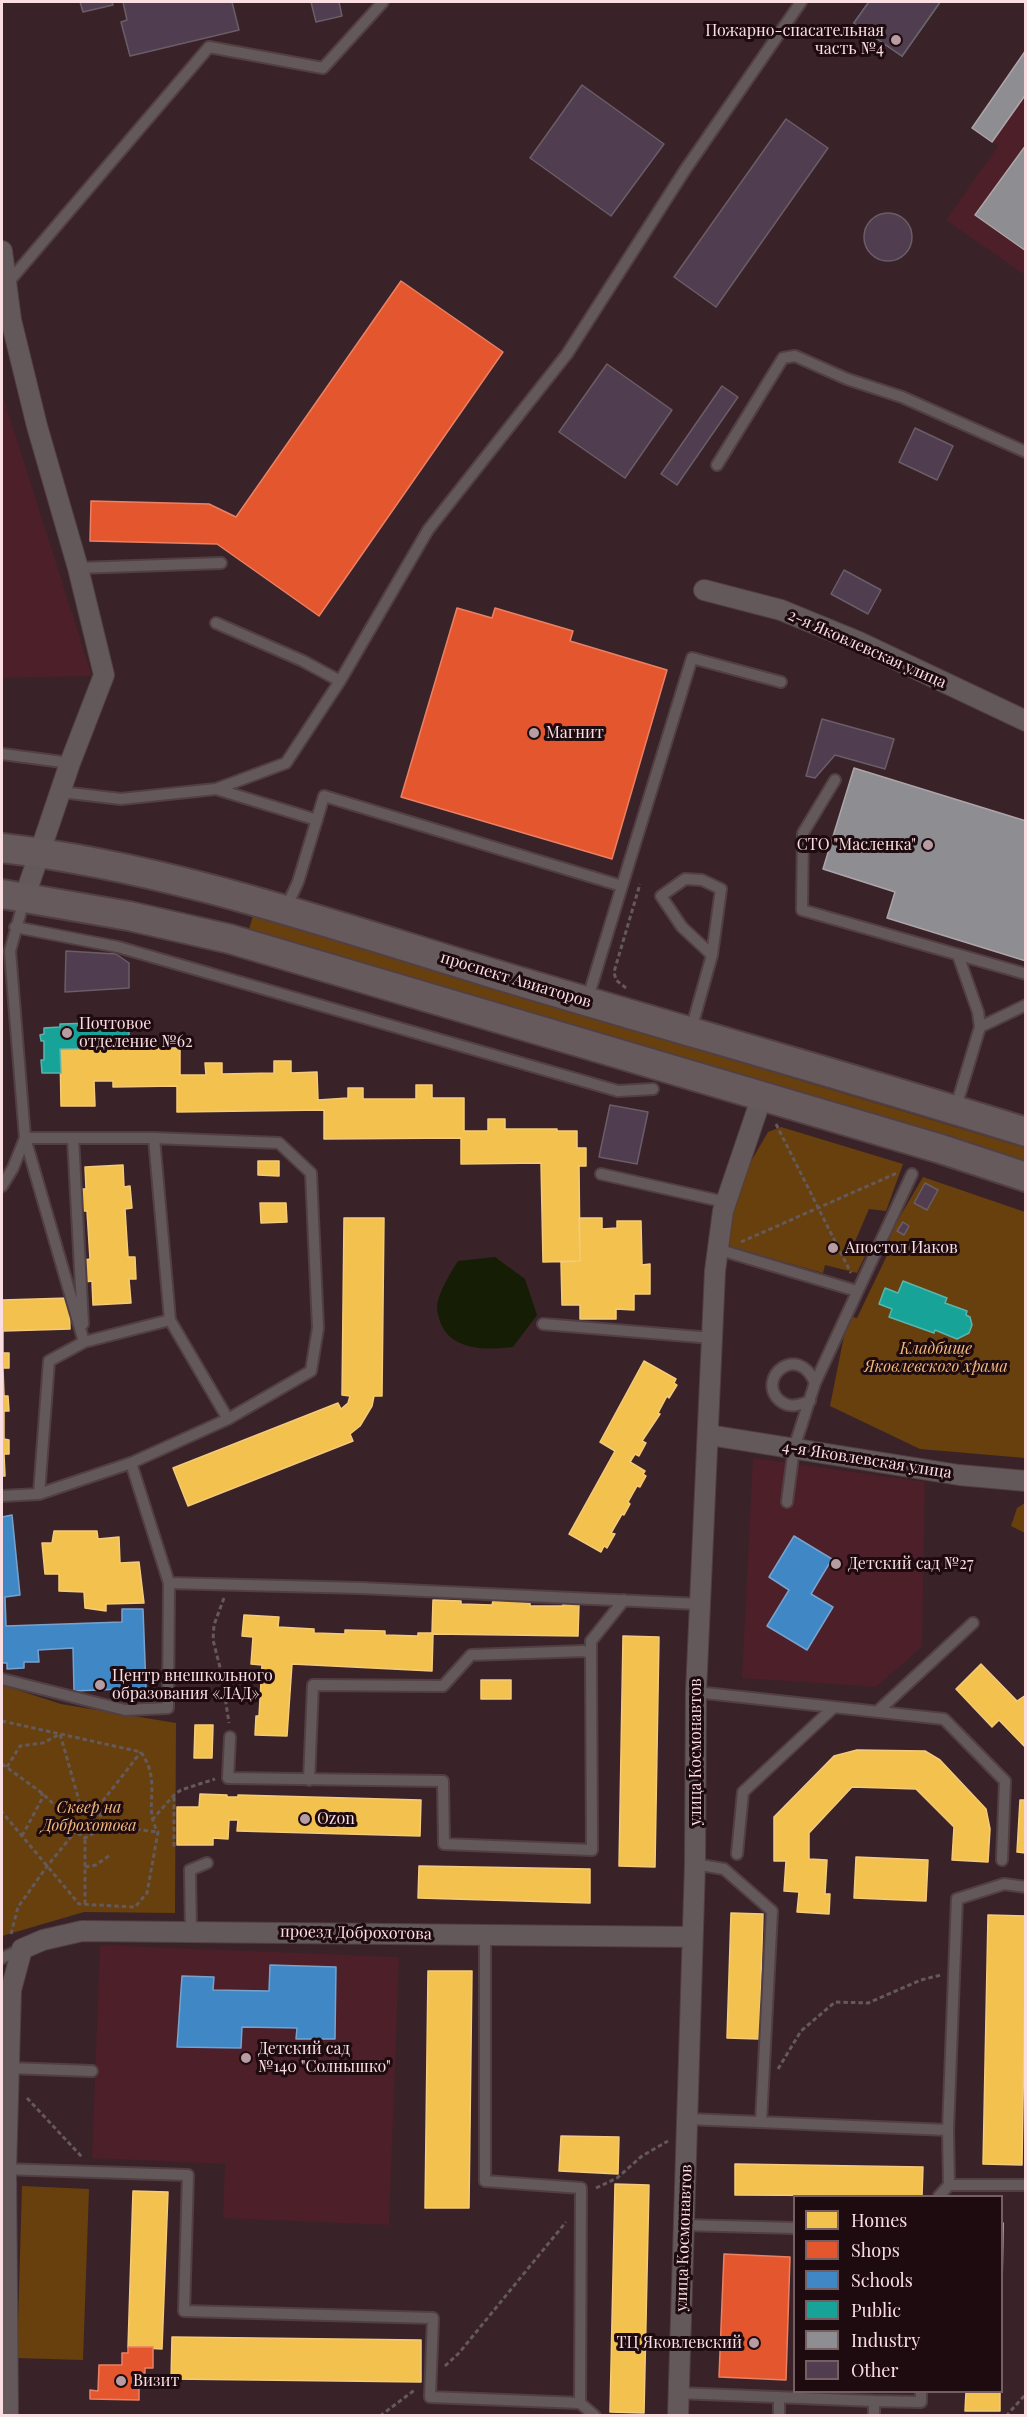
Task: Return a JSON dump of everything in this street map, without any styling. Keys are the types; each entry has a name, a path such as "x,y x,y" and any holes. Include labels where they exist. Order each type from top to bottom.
{"main road":[{"name":"проспект Авиаторов","path":"2,848 40,853 148,875 285,911 1026,1132"},
{"path":"13,895 129,916 230,939 762,1096 1026,1177"}],"street":[{"path":"2,251 11,320 37,426 78,568 104,675 70,763 40,853 13,895"},
{"name":"2-я Яковлевская улица","path":"704,590 781,610 859,642 1026,721"},
{"name":"улица Космонавтов","path":"678,2415 695,1864 696,1692 712,1338 725,1202 762,1096"},
{"name":"4-я Яковлевская улица","path":"709,1435 959,1475 1026,1481"},
{"name":"проезд Доброхотова","path":"10,1955 43,1940 82,1931 692,1937"},
{"path":"8,2415 4,2169 9,2073 10,1955"}],"lane":[{"path":"6,285 209,47 322,68 383,2"},
{"path":"61,792 121,799 216,789 286,763 340,681 428,530 567,354 685,170 801,2"},
{"path":"717,465 783,358 795,356 847,379 902,397 1026,452"},
{"path":"78,568 221,563"},
{"path":"216,623 303,661 340,681"},
{"path":"587,1002 692,658 781,682"},
{"path":"2,754 70,763"},
{"path":"835,780 803,833 802,910 1026,975"},
{"path":"216,789 317,819"},
{"path":"285,911 298,882 324,796 622,886"},
{"path":"691,1033 712,955 722,889 702,880 685,879 661,896 682,927 712,955"},
{"path":"13,895 15,927 6,951 25,1138 84,1342"},
{"path":"15,927 118,947 618,1090 653,1089"},
{"path":"955,1110 980,1027 978,1012 958,955"},
{"path":"980,1027 1026,1005"},
{"path":"2,1496 39,1494 131,1463 228,1419 310,1371 318,1328 311,1173 279,1143 154,1138 25,1138"},
{"path":"2,1186 7,1168 25,1138"},
{"path":"73,1138 84,1342"},
{"path":"154,1138 170,1320 228,1419"},
{"path":"601,1174 725,1202"},
{"path":"787,1502 794,1448 815,1383 912,1174"},
{"path":"720,1250 857,1291"},
{"path":"39,1494 49,1361 84,1342 170,1320"},
{"path":"543,1324 712,1338"},
{"path":"810,1401 794,1406 781,1402 773,1390 774,1377 783,1367 795,1364 808,1369 815,1383"},
{"path":"2,1679 125,1710 168,1708 169,1583 131,1463"},
{"path":"169,1583 361,1588 699,1604"},
{"path":"230,1737 228,1778 443,1781 444,1844 592,1850 591,1641 624,1600"},
{"path":"878,1711 973,1623"},
{"path":"309,1780 313,1685 443,1686 471,1655 584,1651 591,1654"},
{"path":"696,1692 944,1719 1005,1781 1002,1860"},
{"path":"737,1854 743,1792 834,1707"},
{"path":"191,1932 190,1870 207,1863"},
{"path":"695,1864 724,1869 772,1911 760,2122"},
{"path":"940,2195 949,2185 948,2130 957,1899 1004,1884 1026,1887"},
{"path":"485,1936 485,2181 581,2188 580,2403"},
{"path":"9,2073 92,2071"},
{"path":"688,2125 760,2122 948,2130"},
{"path":"4,2169 188,2175 184,2311 434,2318 430,2397 580,2403 596,2415"},
{"path":"949,2185 1026,2185"},
{"path":"684,2225 793,2228"},
{"path":"678,2393 779,2397 802,2395 921,2402 921,2393"},
{"path":"779,2397 779,2415"},
{"path":"874,2401 874,2415"}],"path":[{"path":"629,990 616,980 614,972 640,882"},
{"path":"720,1250 898,1172"},
{"path":"229,1585 214,1625 213,1640 228,1709 230,1737"},
{"path":"2,1721 141,1752 149,1763 153,1782 151,1821 158,1832 147,1893 143,1900 135,1907 79,1904 2,1812"},
{"path":"7,1767 20,1746 43,1743 60,1734"},
{"path":"60,1734 80,1803"},
{"path":"86,1838 96,1832 100,1818 98,1807 141,1752"},
{"path":"2,1764 42,1793 70,1820 76,1832 86,1838"},
{"path":"151,1821 181,1790 228,1775"},
{"path":"22,1836 42,1799 42,1793"},
{"path":"174,1795 174,1849"},
{"path":"70,1820 70,1814 80,1803 86,1802 98,1807"},
{"path":"99,1824 158,1832"},
{"path":"10,1955 18,1907 48,1865 76,1832"},
{"path":"85,1904 86,1838"},
{"path":"85,1867 96,1865 110,1855"},
{"path":"763,2093 801,2031 835,2002 868,2003 921,1980 955,1972"},
{"path":"9,2073 96,2172"},
{"path":"380,2415 431,2378 459,2353 534,2259 597,2187 617,2178 642,2156 688,2125"},
{"path":"1006,2415 1026,2394"}],"shaded area":[{"path":"1025,94 1025,275 946,220 998,146 992,142"},
{"path":"2,393 92,676 2,678"},
{"path":"495,1257 525,1279 537,1315 513,1347 488,1348 464,1345 454,1340 440,1322 437,1308 439,1296 458,1261"},
{"name":"Детский сад №27","path":"753,1458 925,1482 922,1647 876,1687 742,1678"},
{"name":"Детский сад №140 \"Солнышко\"","path":"100,1945 399,1957 389,2225 223,2218 225,2164 92,2158"}],"green space":[{"path":"253,916 1025,1148 1025,1162 249,929"},
{"path":"781,1127 903,1164 886,1211 869,1209 853,1246 866,1254 857,1273 825,1265 823,1273 731,1247 725,1239 735,1189 768,1132"},
{"name":"Кладбище Яковлевского храма","path":"923,1177 1025,1212 1025,1458 920,1449 830,1406 848,1316 857,1318 892,1245 888,1237"},
{"path":"1025,1503 1025,1533 1011,1526 1017,1508"},
{"name":"Сквер на Доброхотова","path":"2,1685 61,1704 176,1723 175,1913 84,1912 2,1936"},
{"path":"22,2186 89,2189 83,2360 17,2358"}],"building: Homes":[{"path":"129,1037 149,1037 149,1048 180,1048 180,1075 206,1075 205,1063 222,1063 222,1074 274,1073 274,1061 291,1061 291,1073 317,1072 318,1100 348,1098 348,1088 363,1088 363,1099 416,1099 416,1085 432,1085 432,1098 464,1098 464,1131 488,1131 488,1119 505,1119 505,1129 577,1131 577,1148 586,1148 586,1166 579,1166 580,1261 543,1262 541,1163 461,1164 461,1138 324,1139 324,1110 177,1112 177,1086 113,1087 113,1081 94,1081 95,1106 61,1106 60,1049 129,1048"},
{"path":"258,1161 279,1161 279,1176 258,1175"},
{"path":"123,1165 124,1187 130,1186 132,1208 125,1209 128,1257 135,1257 136,1279 129,1279 131,1303 93,1305 92,1281 85,1282 84,1260 90,1259 87,1211 81,1211 80,1189 86,1189 85,1167"},
{"path":"260,1203 286,1203 287,1222 261,1223"},
{"path":"344,1218 384,1218 382,1396 374,1396 372,1406 360,1426 350,1434 353,1441 188,1506 173,1468 338,1403 341,1409 348,1403 350,1396 342,1395"},
{"path":"579,1218 602,1218 602,1229 617,1228 617,1221 641,1221 642,1265 650,1264 650,1294 634,1294 634,1310 616,1309 616,1319 580,1319 580,1305 562,1305 561,1262 580,1261"},
{"path":"69,1298 70,1329 3,1331 3,1353 9,1353 9,1368 3,1368 4,1396 8,1396 9,1411 4,1411 4,1439 9,1440 9,1454 4,1454 5,1476 2,1476 2,1300"},
{"path":"644,1361 676,1379 674,1383 677,1385 669,1398 667,1396 658,1413 660,1414 642,1441 646,1443 639,1456 635,1454 630,1462 645,1471 643,1474 646,1476 640,1487 637,1486 624,1515 622,1514 611,1533 615,1534 607,1548 604,1546 601,1552 569,1534 615,1451 600,1442"},
{"path":"54,1531 97,1531 98,1539 119,1537 120,1563 139,1562 144,1603 106,1604 106,1611 85,1608 84,1592 59,1591 59,1574 45,1574 42,1543 52,1543"},
{"path":"433,1600 492,1605 493,1601 530,1602 530,1606 563,1606 563,1603 579,1603 578,1636 433,1634 432,1671 292,1664 287,1736 255,1735 256,1716 259,1716 262,1665 251,1664 253,1637 242,1636 244,1615 279,1617 278,1627 314,1629 314,1633 345,1634 345,1630 385,1631 385,1635 418,1636 418,1633 432,1633"},
{"path":"623,1636 659,1637 655,1867 619,1866"},
{"path":"981,1664 1017,1701 1026,1695 1026,1748 999,1720 992,1727 956,1689"},
{"path":"481,1680 511,1680 511,1699 481,1699"},
{"path":"195,1725 213,1725 212,1758 194,1758"},
{"path":"857,1750 925,1751 940,1760 986,1809 990,1829 988,1862 952,1860 954,1827 916,1789 852,1787 809,1833 809,1859 827,1860 825,1894 830,1894 829,1914 797,1912 799,1892 784,1891 786,1861 774,1861 774,1817 834,1756"},
{"path":"200,1794 227,1795 227,1797 238,1797 238,1795 421,1800 420,1836 237,1831 238,1820 229,1820 228,1839 213,1838 213,1845 177,1845 177,1807 199,1807"},
{"path":"1020,1800 1026,1800 1026,1853 1017,1852"},
{"path":"856,1857 928,1860 926,1901 854,1898"},
{"path":"419,1866 590,1869 590,1903 418,1898"},
{"path":"731,1913 763,1914 759,2039 727,2038"},
{"path":"988,1915 1026,1916 1022,2165 983,2164"},
{"path":"428,1971 472,1971 469,2208 425,2208"},
{"path":"561,2136 619,2137 618,2174 559,2171"},
{"path":"735,2164 923,2167 922,2195 735,2195"},
{"path":"615,2184 649,2185 644,2413 610,2412"},
{"path":"133,2191 168,2192 162,2349 128,2347"},
{"path":"172,2337 421,2340 421,2382 171,2379"},
{"path":"966,2393 1000,2393 1000,2411 965,2411"}],"building: Shops":[{"path":"401,281 503,352 319,616 217,544 90,541 91,501 209,504 236,517"},
{"name":"Магнит","path":"457,608 492,618 495,608 573,631 570,641 667,670 612,859 401,797"},
{"name":"ТЦ Яковлевский","path":"724,2254 790,2257 786,2380 719,2377"},
{"path":"128,2347 153,2347 153,2368 145,2368 145,2373 139,2373 139,2400 90,2399 90,2390 98,2391 99,2365 122,2365 122,2353 128,2353"}],"building: Schools":[{"path":"12,1515 20,1595 5,1597 6,1626 122,1622 122,1609 143,1609 146,1688 74,1691 73,1648 38,1650 39,1662 24,1662 24,1668 7,1669 7,1663 2,1663 2,1517"},
{"path":"794,1536 832,1559 811,1594 833,1607 807,1650 767,1626 789,1590 769,1577"},
{"path":"270,1965 336,1967 335,2039 296,2039 297,2028 242,2027 241,2048 177,2047 182,1976 214,1977 213,1990 269,1991"}],"building: Public":[{"name":"Пожарно-спасательная часть №4","path":"869,2 940,2 902,56 854,23"},
{"path":"94,1019 105,1019 105,1024 129,1023 129,1048 60,1049 61,1073 42,1073 41,1060 44,1060 44,1041 41,1041 40,1035 44,1034 44,1028 60,1027 60,1024 94,1023"},
{"path":"903,1281 947,1298 945,1303 967,1311 966,1315 970,1317 972,1325 969,1333 957,1339 889,1317 892,1309 879,1304 885,1288 898,1293"}],"building: Industry":[{"path":"1026,50 1026,94 992,142 972,128"},
{"path":"1026,145 1026,251 975,215"},
{"name":"СТО \"Масленка\"","path":"854,768 1026,821 1026,961 887,918 895,892 823,869"}],"building: Other":[{"path":"80,2 112,2 113,5 83,12"},
{"path":"123,2 232,2 239,30 130,56 121,22 127,20"},
{"path":"311,2 339,2 342,16 316,22"},
{"name":"Пожарно-спасательная часть №4","path":"869,2 940,2 902,56 854,23"},
{"path":"582,85 664,144 611,216 530,158"},
{"path":"786,119 828,148 716,307 674,277"},
{"path":"888,213 905,220 912,237 905,254 888,261 871,254 864,237 871,220"},
{"path":"607,364 672,410 625,478 559,432"},
{"path":"722,386 738,397 677,485 661,474"},
{"path":"915,428 953,446 937,480 899,462"},
{"path":"844,570 881,590 868,614 831,594"},
{"path":"822,719 894,739 885,769 835,755 815,778 806,776"},
{"path":"66,951 116,954 129,963 129,988 65,992"},
{"path":"610,1105 648,1112 637,1164 599,1157"},
{"path":"925,1183 938,1190 927,1210 914,1203"},
{"path":"903,1222 909,1226 904,1235 897,1231"}],"place":[{"name":"Пожарно-спасательная часть №4","path":"896,40"},
{"name":"Магнит","path":"534,733"},
{"name":"СТО \"Масленка\"","path":"928,845"},
{"name":"Почтовое отделение №62","path":"67,1033"},
{"name":"Апостол Иаков","path":"833,1248"},
{"name":"Детский сад №27","path":"836,1564"},
{"name":"Центр внешкольного образования «ЛАД»","path":"100,1685"},
{"name":"Ozon","path":"305,1819"},
{"name":"Детский сад №140 \"Солнышко\"","path":"246,2058"},
{"name":"ТЦ Яковлевский","path":"754,2343"},
{"name":"Визит","path":"121,2381"}]}
